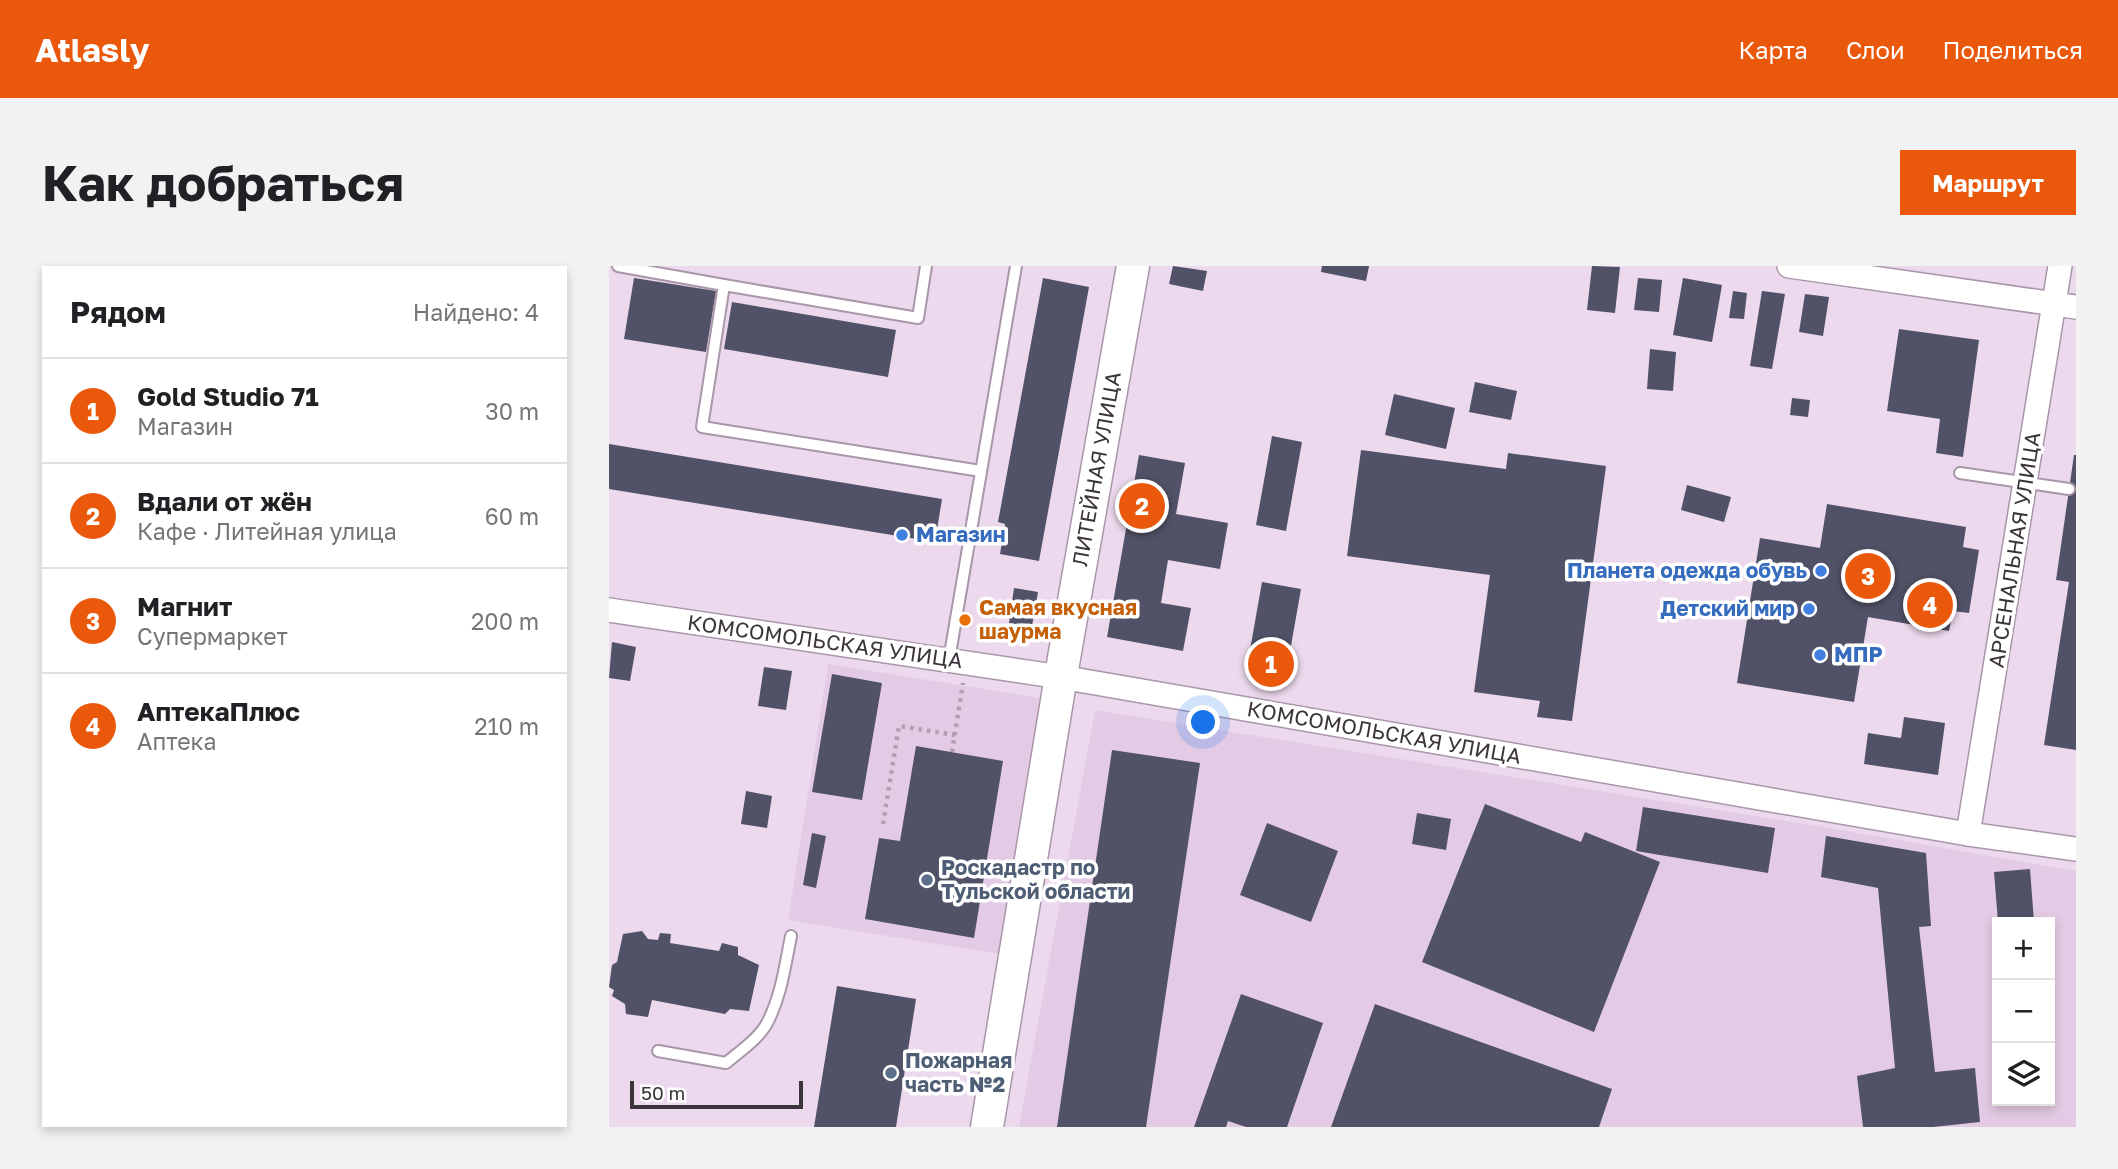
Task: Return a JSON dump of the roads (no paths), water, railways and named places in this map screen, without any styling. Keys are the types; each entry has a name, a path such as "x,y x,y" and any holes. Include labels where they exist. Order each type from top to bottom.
{"street":[{"name":"ЛИТЕЙНАЯ УЛИЦА","path":"987,1127 1061,677 1133,266"},
{"path":"1789,266 2065,306"},
{"name":"АРСЕНАЛЬНАЯ УЛИЦА","path":"1968,834 2026,483 2065,306 2060,266"},
{"name":"КОМСОМОЛЬСКАЯ УЛИЦА","path":"609,610 1061,677 1968,834 2076,849"}],"lane":[{"path":"618,266 918,318 926,266"},
{"path":"949,660 1016,266"},
{"path":"724,285 702,427 981,471"},
{"path":"1960,474 2069,489"},
{"path":"658,1051 726,1063 746,1047 765,1027 780,992 791,936"}],"place":[{"name":"Вдали от жён","path":"1142,506"},
{"name":"Магазин","path":"902,535"},
{"name":"Планета одежда обувь","path":"1821,571"},
{"name":"Магнит","path":"1868,576"},
{"name":"АптекаПлюс","path":"1930,605"},
{"name":"Детский мир","path":"1809,609"},
{"name":"Самая вкусная шаурма","path":"965,620"},
{"name":"МПР","path":"1820,655"},
{"name":"Gold Studio 71","path":"1271,664"},
{"name":"Роскадастр по Тульской области","path":"927,880"},
{"name":"Пожарная часть №2","path":"891,1073"}]}
